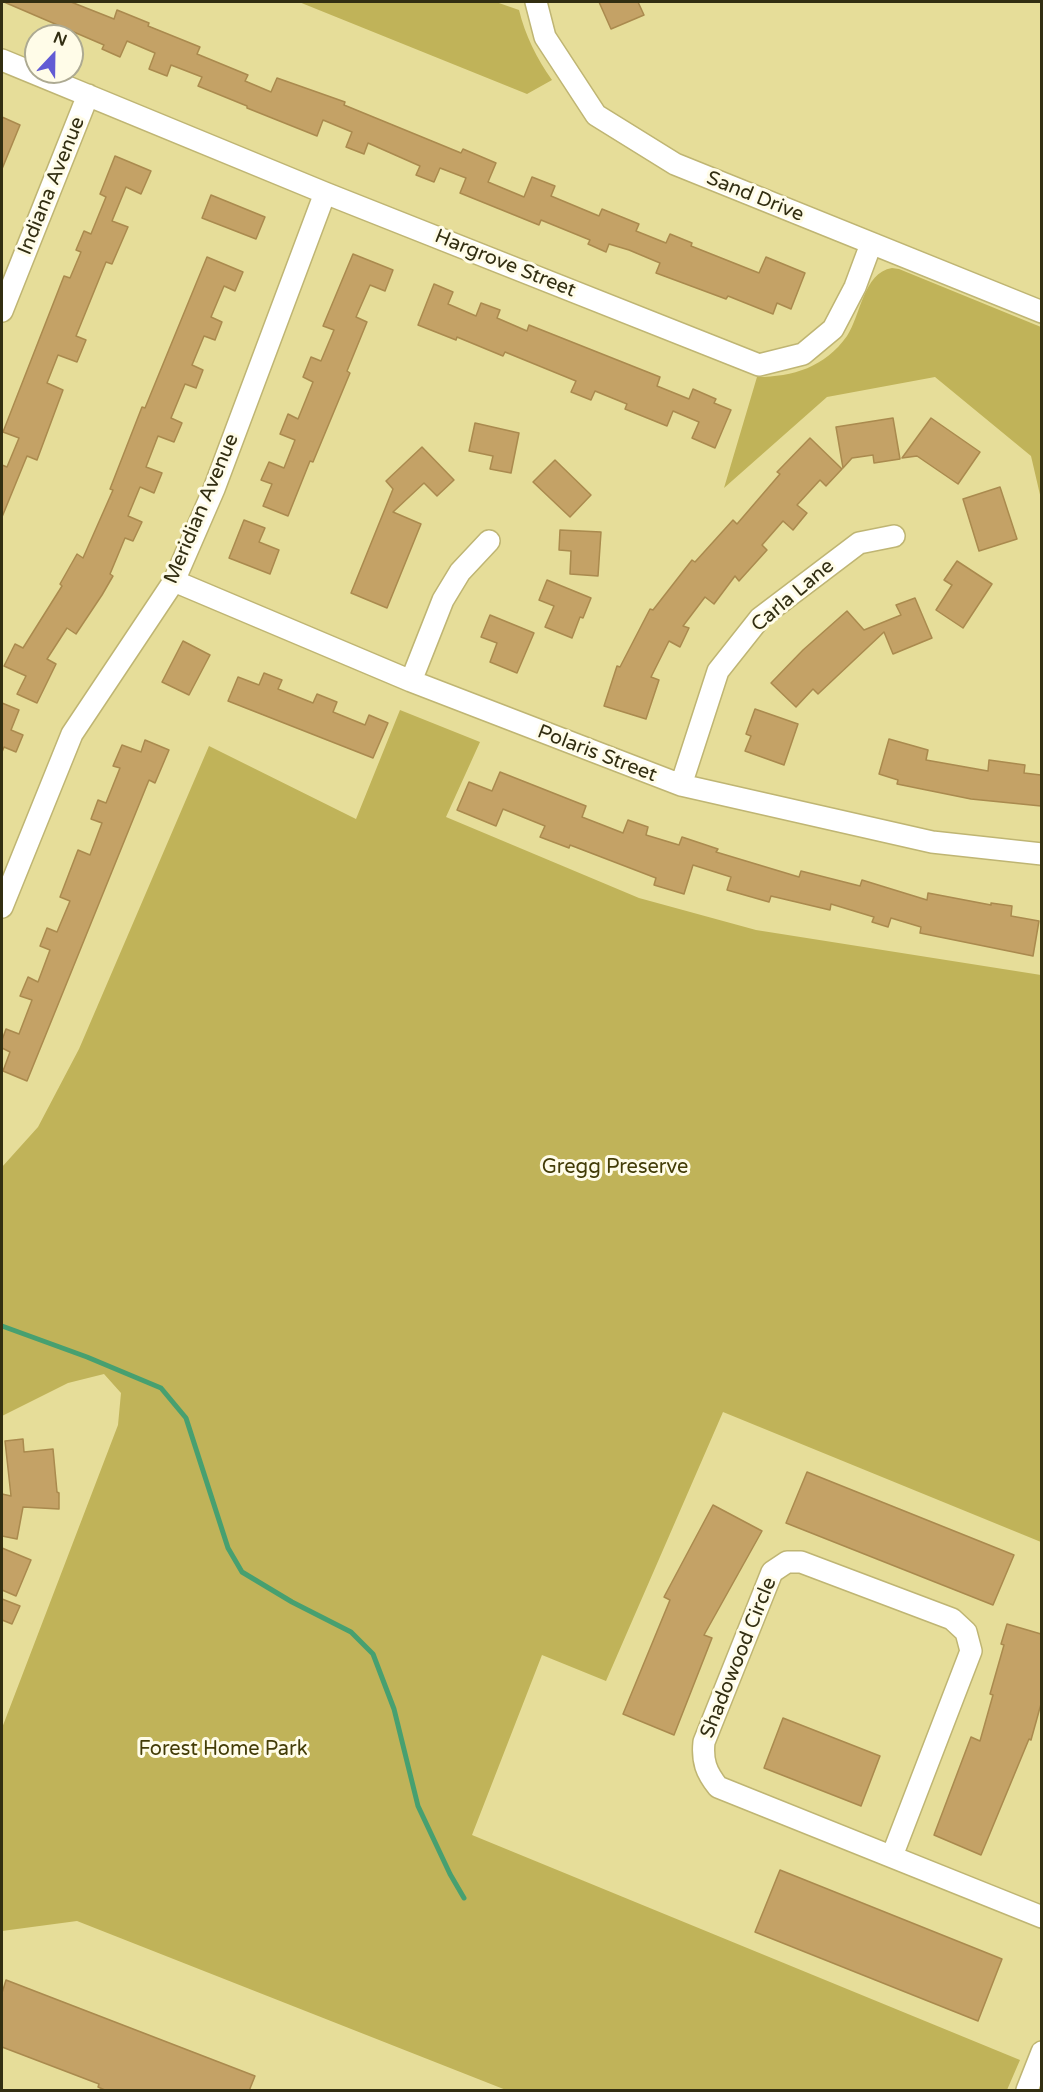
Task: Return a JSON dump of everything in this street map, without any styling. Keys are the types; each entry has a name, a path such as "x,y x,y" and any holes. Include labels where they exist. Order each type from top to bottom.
{"street":[{"name":"Sand Drive","path":"536,2 545,37 596,114 675,164 1041,312"},
{"name":"Hargrove Street","path":"2,60 325,193 759,365 803,354 833,329 855,287 872,244"},
{"name":"Indiana Avenue","path":"2,311 88,95"},
{"name":"Meridian Avenue","path":"2,907 72,734 174,581 214,489 325,193"},
{"name":"Carla Lane","path":"681,785 718,671 760,618 859,543 894,536"},
{"path":"411,681 443,600 460,572 489,542"},
{"name":"Polaris Street","path":"174,581 411,681 681,785 932,842 1041,854"},
{"name":"Shadowood Circle","path":"892,1856 971,1651 966,1632 952,1619 801,1562 788,1562 772,1572 704,1742 702,1759 709,1776 718,1787 1041,1917"},
{"path":"1027,2091 1041,2052"}],"green space":[{"path":"299,2 496,2 519,10 532,47 552,80 527,94"},
{"path":"892,268 1041,327 1041,499 1031,456 935,377 827,397 724,488 757,377 795,372 818,363 829,355 847,336 869,286 882,271"},
{"path":"400,710 480,742 446,817 639,898 756,930 1041,975 1041,1542 723,1412 606,1681 542,1655 472,1835 1020,2060 1007,2090 506,2090 77,1921 2,1931 2,1728 118,1425 121,1393 104,1374 68,1383 2,1416 2,1167 38,1127 79,1049 209,746 356,819"}],"building":[{"path":"4,2 71,2 114,19 117,10 149,23 148,26 200,47 197,54 248,75 245,81 271,92 277,78 345,102 344,105 461,153 463,149 496,163 488,182 524,197 532,177 555,186 551,196 599,216 602,209 639,224 636,231 666,243 670,234 692,243 691,246 759,273 766,257 805,273 791,309 777,303 773,314 728,296 726,299 656,273 660,263 629,250 609,244 606,252 588,244 590,240 541,220 539,225 460,193 466,178 440,168 434,182 416,175 420,166 368,143 364,154 346,147 352,132 323,120 317,136 198,86 202,77 171,65 167,76 149,69 155,53 127,41 120,57 102,49 104,45 84,36 84,24 55,24"},
{"path":"599,2 638,2 644,15 611,29"},
{"path":"2,117 20,125 2,169"},
{"path":"115,156 151,171 141,194 126,187 112,221 128,227 112,264 106,262 76,336 86,340 77,362 58,355 47,383 63,390 37,460 27,456 2,517 2,465 7,467 19,438 3,432 64,276 70,278 81,252 76,250 84,231 91,234 106,197 100,194"},
{"path":"211,195 265,217 256,239 202,218"},
{"path":"353,254 393,270 385,291 370,285 356,317 367,322 347,371 350,373 288,516 263,506 272,484 261,480 269,462 284,468 295,440 280,434 288,414 298,419 313,382 303,377 311,357 321,361 334,330 323,326"},
{"path":"207,257 243,272 235,291 224,286 211,317 222,322 215,340 204,336 192,365 203,370 196,388 185,384 171,418 182,423 174,442 158,436 146,467 162,473 154,493 140,487 128,516 142,522 133,541 125,538 110,574 113,576 76,634 67,628 47,659 56,664 37,703 17,694 26,676 4,666 15,644 23,648 62,586 60,584 77,554 83,558 113,490 110,489 142,407 145,408"},
{"path":"434,284 453,292 448,304 476,316 481,303 500,310 497,318 527,331 529,325 660,377 657,386 689,399 693,389 716,399 714,403 731,410 715,448 692,438 699,422 673,411 667,426 625,409 627,404 595,391 591,400 571,392 576,381 505,352 503,356 457,337 456,340 418,325"},
{"path":"893,418 900,459 874,463 873,455 852,458 843,468 836,427"},
{"path":"931,418 980,452 958,484 917,456 902,458"},
{"path":"475,423 519,433 511,473 490,469 493,456 469,451"},
{"path":"810,438 842,469 826,486 820,480 797,505 807,513 793,530 783,521 762,545 767,550 739,581 735,576 714,604 705,597 683,626 689,628 680,647 669,641 651,677 659,680 646,719 604,706 617,666 620,667 650,609 653,610 692,560 695,562 733,520 737,524 780,474 777,472"},
{"path":"422,447 454,480 437,496 424,483 393,512 421,524 387,608 351,593 393,489 386,481"},
{"path":"555,460 591,495 570,517 533,482"},
{"path":"1000,487 1017,539 979,551 963,499"},
{"path":"244,520 265,528 259,542 279,550 270,574 229,558"},
{"path":"560,530 601,532 598,576 570,574 571,551 559,550"},
{"path":"957,561 992,584 963,628 936,610 952,585 944,580"},
{"path":"547,580 591,598 572,638 545,627 554,606 539,600"},
{"path":"915,598 932,638 893,654 884,632 818,694 813,689 796,707 771,683 803,650 847,611 864,630 901,615 896,605"},
{"path":"490,615 534,633 517,673 490,662 497,643 481,637"},
{"path":"183,641 210,655 189,695 162,682"},
{"path":"264,673 282,680 278,689 313,703 317,694 337,702 333,712 365,725 369,715 388,723 373,758 228,701 238,677 259,685"},
{"path":"2,703 19,710 11,730 23,735 16,752 4,747 2,752"},
{"path":"755,709 798,724 784,765 745,751 751,736 746,734"},
{"path":"889,739 928,750 926,760 988,771 989,760 1025,765 1024,773 1041,775 1041,806 971,799 897,784 898,780 879,774"},
{"path":"145,740 169,750 155,783 149,780 27,1081 3,1071 10,1052 2,1048 2,1040 6,1029 19,1034 32,1000 20,996 28,977 38,982 50,950 40,946 47,928 57,932 70,901 60,897 78,850 90,855 102,823 91,819 98,800 106,803 120,768 113,766 122,745 141,752"},
{"path":"500,772 586,806 582,817 623,833 628,820 648,827 646,835 679,845 682,837 718,849 716,852 799,877 801,871 860,886 862,880 927,900 928,893 991,905 991,903 1012,906 1011,916 1039,921 1033,956 920,933 921,927 891,918 888,927 872,922 874,917 831,904 830,910 771,896 769,902 727,890 731,877 693,865 684,894 654,885 656,878 570,845 569,848 540,837 545,826 503,809 496,826 457,810 469,782 492,791"},
{"path":"23,1439 24,1452 53,1449 59,1509 23,1507 17,1539 2,1536 2,1494 11,1496 5,1441"},
{"path":"807,1472 1014,1555 993,1605 786,1523"},
{"path":"713,1505 762,1531 704,1635 712,1638 674,1735 623,1714 670,1600 664,1597"},
{"path":"2,1548 31,1560 16,1596 2,1590"},
{"path":"2,1599 20,1606 12,1624 2,1620"},
{"path":"1007,1624 1041,1634 1041,1704 1031,1740 1029,1739 981,1855 934,1835 971,1737 980,1741 993,1695 990,1694 1004,1645 1001,1644"},
{"path":"783,1718 880,1756 861,1806 764,1768"},
{"path":"780,1870 1002,1959 978,2021 755,1932"},
{"path":"6,1980 255,2076 249,2091 107,2091 98,2087 99,2084 2,2047 2,1993"}],"waterway":[{"path":"2,1326 87,1357 161,1388 186,1418 228,1548 242,1572 292,1602 351,1632 373,1654 394,1709 418,1806 464,1898"}],"park label":[{"name":"Gregg Preserve","path":"615,1168"},
{"name":"Forest Home Park","path":"223,1750"}]}
